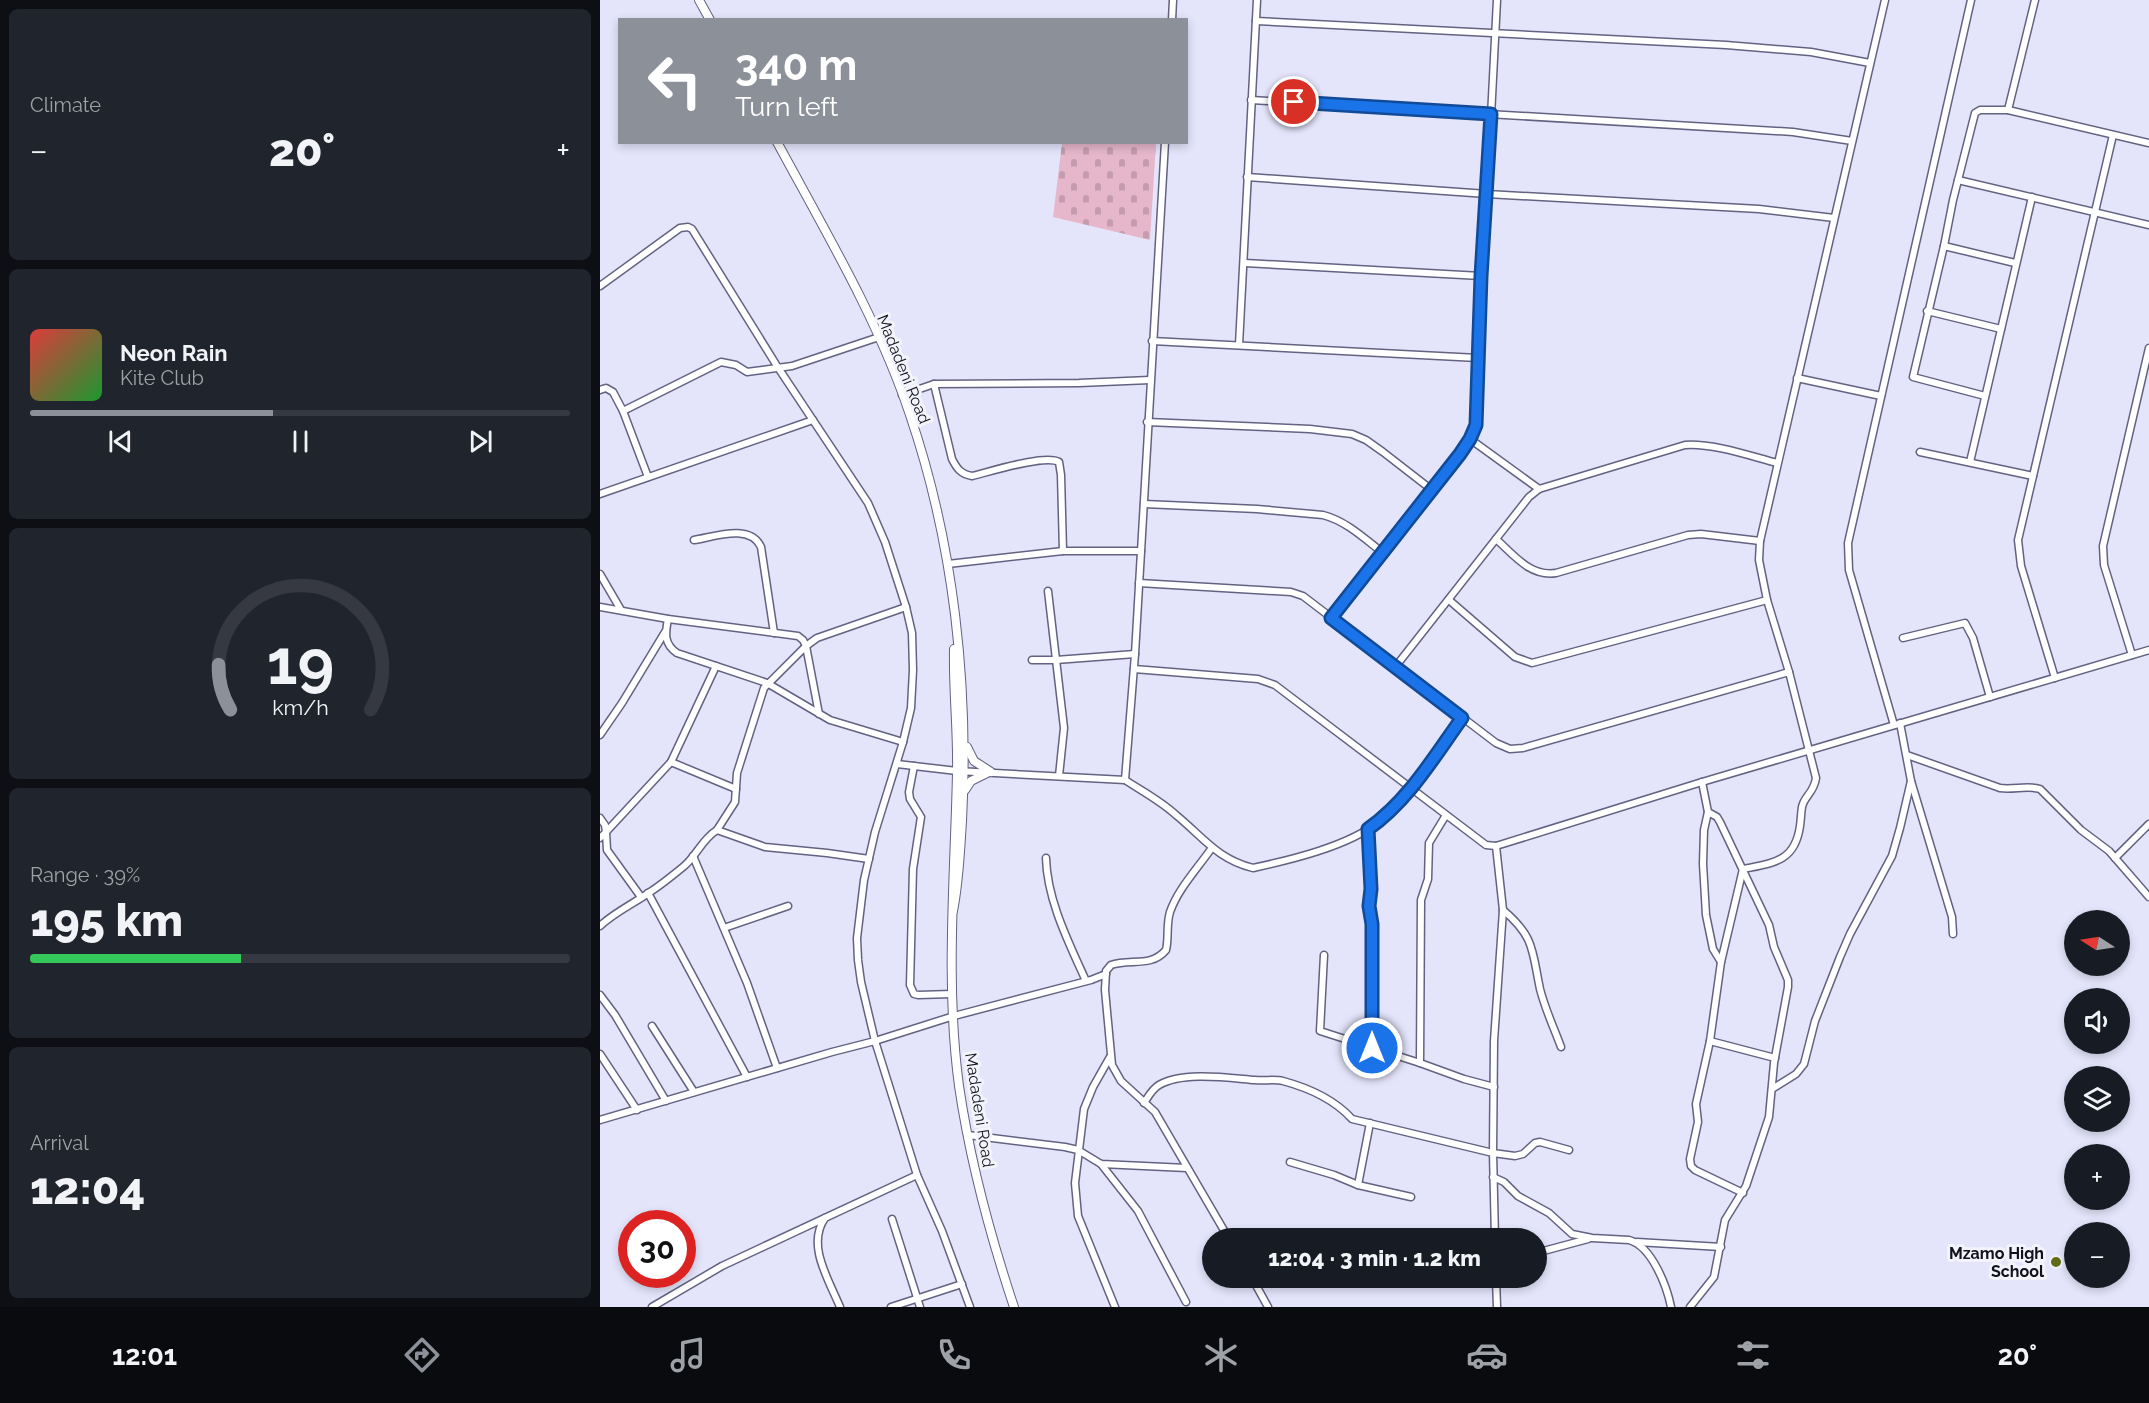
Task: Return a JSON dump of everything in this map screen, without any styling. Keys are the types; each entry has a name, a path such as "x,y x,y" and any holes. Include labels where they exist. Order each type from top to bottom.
{"street":[{"path":"699,0 709,18"},
{"path":"1172,18 1173,0"},
{"path":"1239,345 1257,0"},
{"path":"1331,618 1432,490 1470,439 1476,425 1481,276 1497,0"},
{"path":"1743,869 1774,863 1785,858 1793,849 1799,832 1802,804 1815,785 1815,771 1767,600 1759,560 1760,541 1885,0"},
{"path":"1953,934 1952,917 1911,781 1907,755 1849,570 1847,557 1851,527 1971,1 1963,0"},
{"path":"2008,110 2035,0"},
{"path":"1256,21 1496,32 1811,52 1870,63"},
{"path":"1251,100 1793,132 1852,141"},
{"path":"1985,396 1912,377 1975,113 1980,110 2008,110 2149,143"},
{"path":"2055,678 2021,566 2018,549 2113,135"},
{"name":"Madadeni Road","path":"778,144 879,337 902,394 930,482 948,564 959,654 963,737 952,884 952,993 959,1085 993,1244 1014,1307"},
{"path":"1125,780 1135,654 1165,144"},
{"path":"1247,177 1487,194 1759,209 1834,218"},
{"path":"1958,180 2149,225"},
{"path":"1970,462 2032,197"},
{"path":"600,286 676,231 687,227 693,230 777,366 868,503 885,542 912,633 911,708 869,859 860,909 858,960 875,1041 917,1175 970,1307"},
{"path":"1944,246 2015,262"},
{"path":"1245,264 1481,276"},
{"path":"1927,311 2001,329"},
{"path":"622,411 721,362 736,365 747,372 796,364 879,337"},
{"path":"1152,341 1478,358"},
{"path":"2132,655 2104,565 2103,546 2149,348"},
{"path":"1797,378 1881,396"},
{"path":"902,394 934,384 1150,380"},
{"path":"934,384 952,459 956,467 965,475 972,476 1053,459 1059,462 1063,552"},
{"path":"600,390 610,389 622,411 648,477"},
{"path":"600,494 813,420"},
{"path":"1148,422 1310,429 1352,434 1366,440 1432,490"},
{"path":"1470,439 1539,489"},
{"path":"1396,666 1528,497 1539,489 1685,445 1695,444 1778,463"},
{"path":"1920,452 2033,476"},
{"path":"1144,504 1257,509 1333,518 1348,526 1383,553"},
{"path":"694,540 741,533 757,539 762,546 774,633"},
{"path":"1496,538 1532,571 1544,574 1556,573 1688,535 1701,534 1760,541"},
{"path":"948,564 1063,552 1141,551"},
{"path":"600,574 621,610"},
{"path":"1139,583 1291,592 1303,596 1462,718 1502,746 1510,749 1523,748 1789,672"},
{"path":"1048,591 1064,728 1059,776"},
{"path":"1449,600 1515,657 1532,663 1767,600"},
{"path":"600,926 684,866 702,841 717,830 733,806 737,773 767,683 817,638 906,607"},
{"path":"600,608 798,636 806,646 819,714"},
{"path":"668,619 667,641 670,648 677,653 767,683 819,714 848,727 903,742"},
{"path":"1903,638 1965,623 1973,638 1990,697"},
{"name":"Madadeni Road","path":"953,911 958,882 963,793 954,655 955,624"},
{"path":"600,735 666,632"},
{"path":"1134,669 1258,679 1275,685 1486,845 1496,846 1702,782 2149,650"},
{"path":"1032,660 1135,654"},
{"path":"600,838 671,762 716,666"},
{"path":"897,764 961,771 1125,780 1175,814 1211,849 1240,865 1253,868 1333,846 1349,840 1378,822 1411,789 1462,718"},
{"path":"963,737 971,758 990,772"},
{"path":"1907,755 2000,788 2040,789 2081,830 2109,851 2149,897"},
{"path":"671,762 736,789"},
{"path":"914,766 909,792 910,799 921,817 913,869 910,985 914,994 918,995 952,993"},
{"path":"963,793 971,781 990,772"},
{"path":"1772,1089 1796,1074 1804,1064 1815,1021 1840,957 1892,856 1911,781"},
{"path":"1702,782 1708,812 1704,831 1704,890 1709,935 1713,949 1721,962"},
{"path":"1690,1307 1712,1281 1727,1217 1743,1193 1769,1117 1774,1058 1788,980 1774,947 1769,925 1743,869 1717,817 1708,812"},
{"path":"1420,1063 1421,900 1428,879 1428,847 1446,815"},
{"path":"600,818 605,825 607,850 641,897"},
{"path":"2115,858 2149,824"},
{"path":"1368,829 1371,889 1369,906 1372,924 1372,1048"},
{"path":"717,830 765,847 869,859"},
{"path":"1495,1228 1494,1041 1503,910 1496,846"},
{"path":"1211,849 1183,887 1173,906 1168,922 1167,947 1163,954 1148,962 1114,963 1106,974 1105,990 1110,1057 1121,1081 1155,1112 1223,1228"},
{"path":"693,856 747,983 777,1068"},
{"path":"1046,858 1047,873 1066,937 1086,981"},
{"path":"1743,869 1721,962 1710,1041 1695,1106 1698,1122 1690,1162 1695,1170 1743,1193"},
{"path":"648,893 747,1077"},
{"path":"724,928 788,906"},
{"path":"1503,910 1516,921 1532,946 1540,989 1561,1047"},
{"path":"1324,955 1320,1031 1464,1079 1494,1086"},
{"path":"600,1120 1106,974"},
{"path":"600,995 615,1015 666,1101"},
{"path":"652,1026 694,1092"},
{"path":"1710,1041 1774,1058"},
{"path":"600,1054 637,1110"},
{"path":"1110,1057 1084,1109 1075,1183 1078,1216 1115,1307"},
{"path":"1144,1103 1153,1089 1160,1084 1178,1079 1218,1076 1282,1080 1329,1099 1341,1107 1352,1119 1370,1124 1493,1153 1515,1156 1540,1142 1569,1150"},
{"path":"1358,1185 1370,1124"},
{"path":"968,1135 1078,1150 1101,1164 1138,1211 1186,1302"},
{"path":"1290,1162 1358,1185 1410,1197"},
{"path":"1101,1164 1187,1168"},
{"path":"652,1307 722,1266 917,1175"},
{"path":"1493,1177 1504,1182 1518,1196 1548,1213 1572,1234 1636,1242 1721,1247"},
{"path":"825,1218 818,1232 818,1251 840,1307"},
{"path":"892,1219 920,1307"},
{"path":"1547,1251 1592,1238"},
{"path":"1636,1242 1662,1277 1671,1307"},
{"path":"891,1307 962,1284"},
{"path":"1258,1288 1268,1307"},
{"path":"1496,1288 1497,1307"}],"green space":[{"path":"1062,144 1156,144 1150,240 1053,217"}],"place":[{"name":"Mzamo High School","path":"2056,1262"}],"route":[{"path":"1294,102 1491,114 1481,276 1476,425 1460,454 1331,618 1462,718 1411,789 1368,829 1371,889 1369,906 1372,924 1372,1048"}]}
